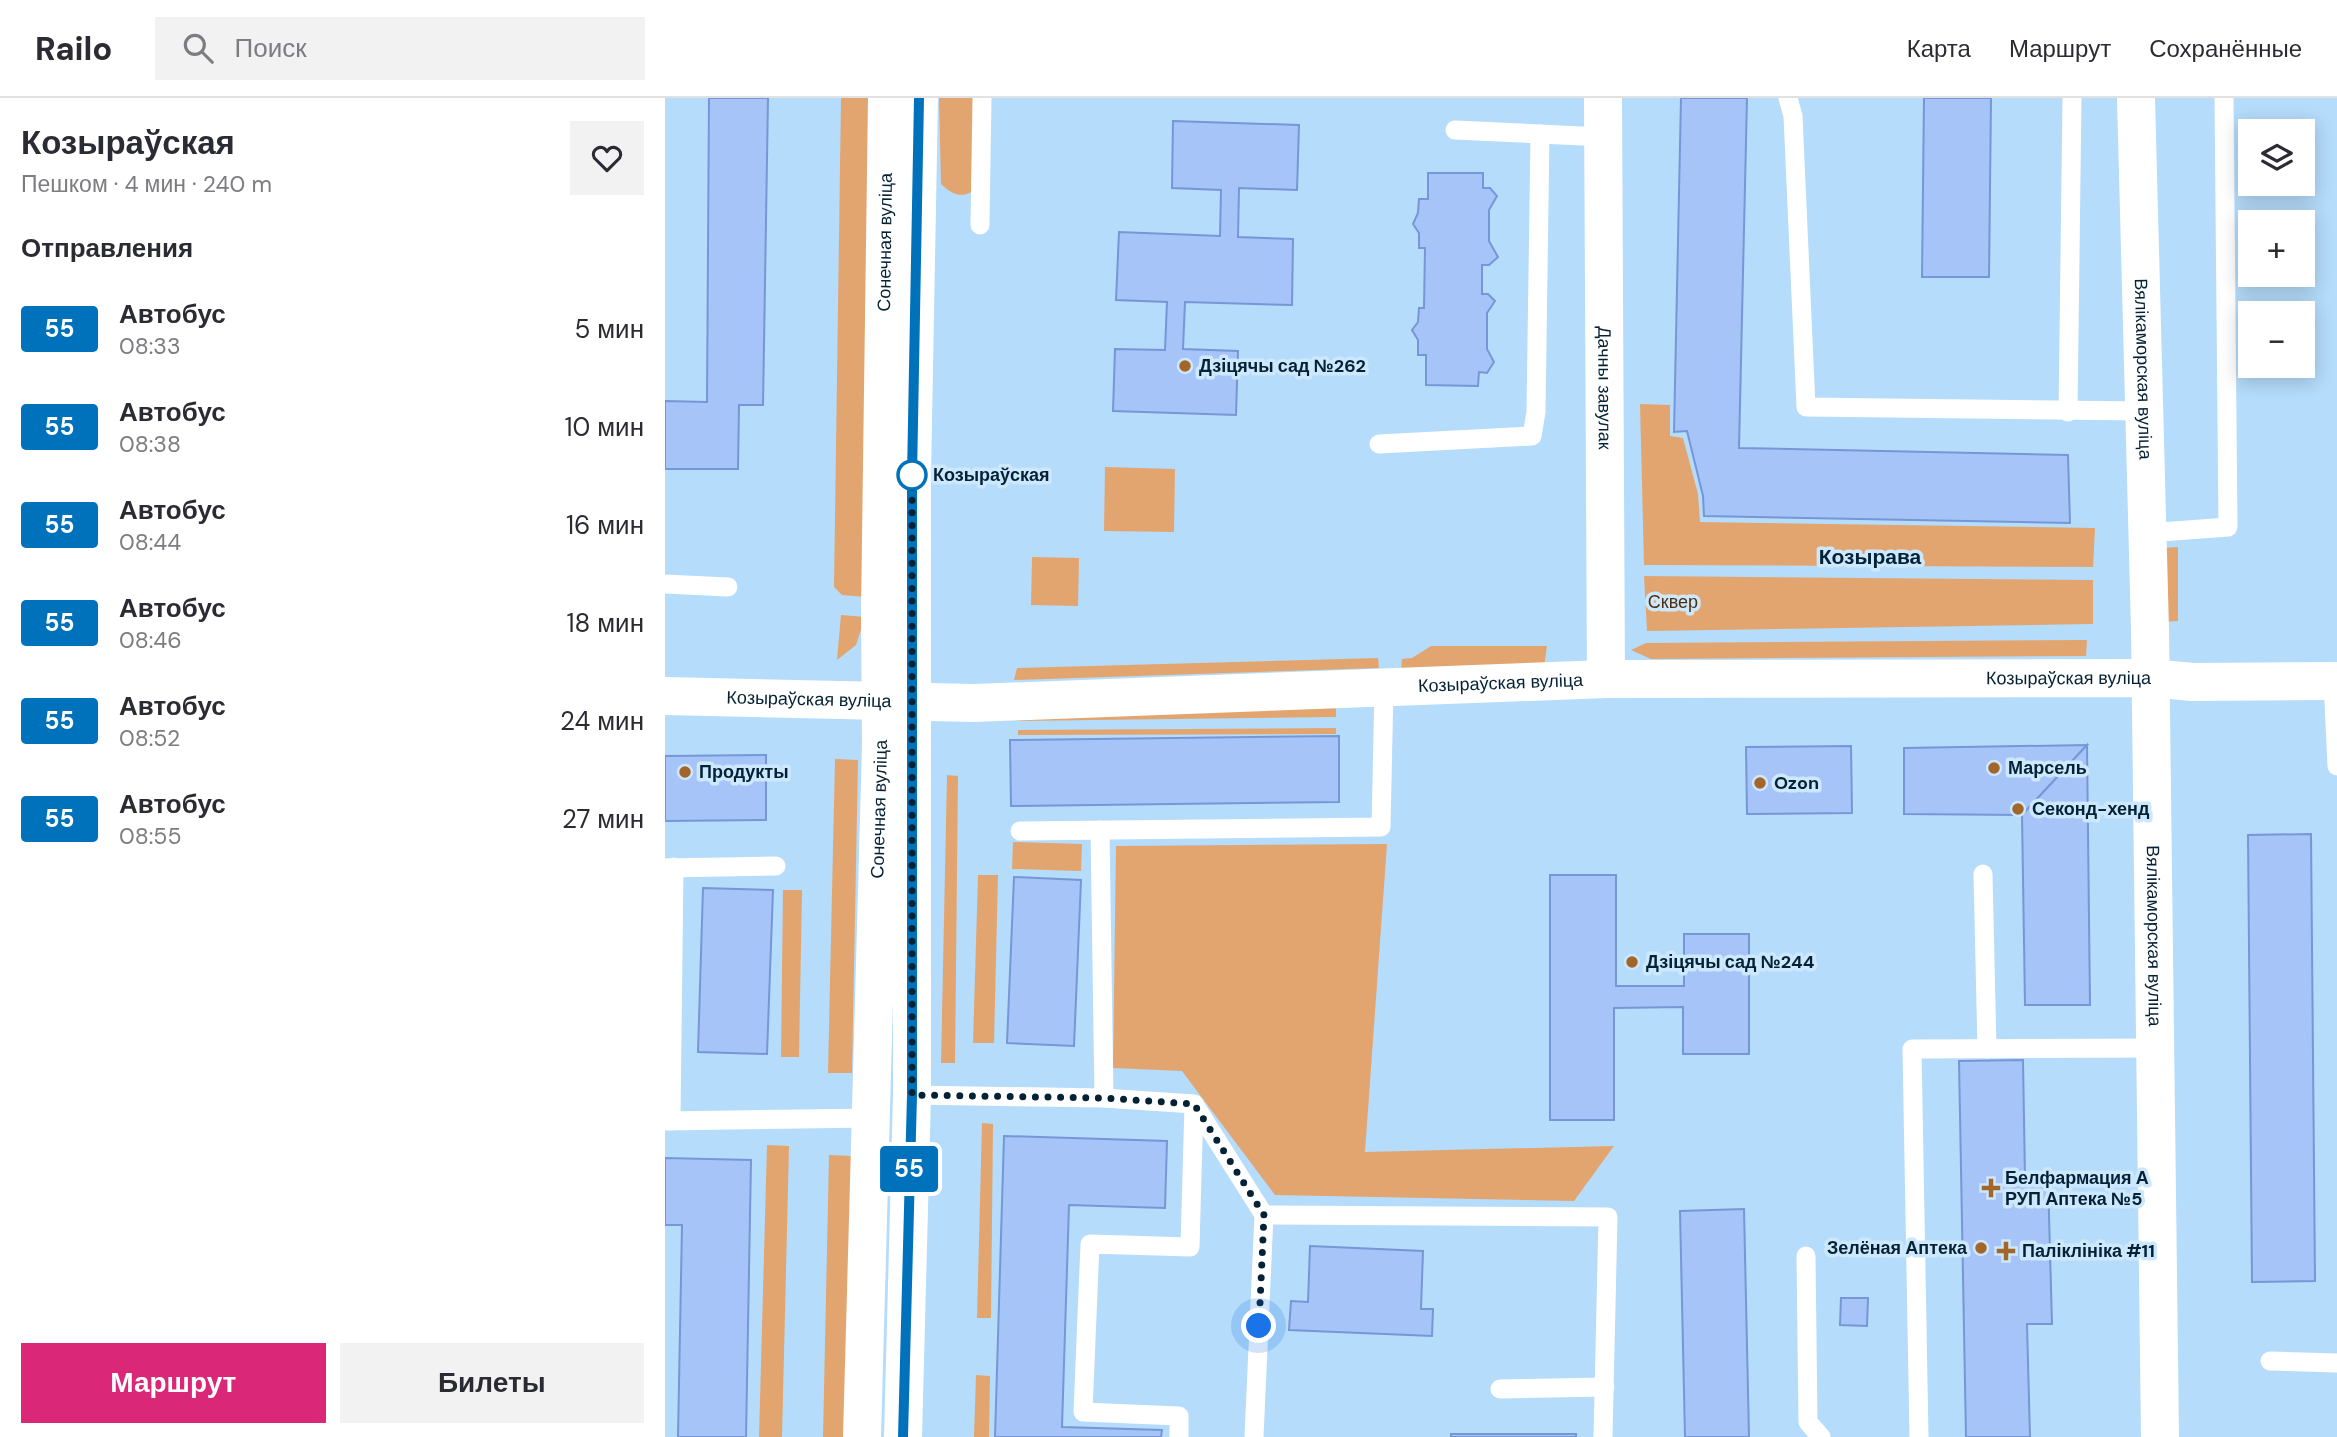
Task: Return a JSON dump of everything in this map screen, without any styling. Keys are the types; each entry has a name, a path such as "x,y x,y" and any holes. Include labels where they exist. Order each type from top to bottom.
{"street":[{"name":"Сонечная вуліца","path":"887,98 897,701 912,1095 902,1437"},
{"name":"Сонечная вуліца","path":"862,1437 872,1118 912,476 919,98"},
{"name":"Дачны завулак","path":"1603,98 1606,679"},
{"name":"Вялікаморская вуліца","path":"2136,98 2150,678 2160,1437"},
{"name":"Козыраўская вуліца","path":"665,696 987,703 1606,679 2150,678 2193,682 2335,681"}],"lane":[{"path":"981,225 982,98"},
{"path":"1788,98 1793,116 1806,407 2143,411"},
{"path":"2068,412 2072,98"},
{"path":"2147,533 2228,527 2224,98"},
{"path":"1455,130 1603,137"},
{"path":"1379,444 1532,436 1536,412 1540,134"},
{"path":"665,584 728,587"},
{"path":"2335,681 2337,766"},
{"path":"1020,831 1381,827 1384,689"},
{"path":"1100,830 1104,1098"},
{"path":"776,866 670,868 668,1121 872,1118"},
{"path":"1983,874 1987,1049"},
{"path":"1919,1437 1912,1049 2155,1048"},
{"path":"912,1095 1104,1098 1194,1104"},
{"path":"1194,1104 1264,1215 1254,1437"},
{"path":"1179,1437 1179,1416 1083,1412 1090,1244 1189,1247 1194,1104"},
{"path":"1264,1215 1608,1217 1603,1437"},
{"path":"1805,1256 1808,1422 1821,1437"},
{"path":"2270,1361 2337,1363"},
{"path":"1500,1389 1605,1387"}],"green space":[{"path":"841,98 871,98 865,597 842,595 834,587"},
{"path":"939,98 976,98 971,192 967,194 955,194 941,184"},
{"path":"1640,404 1670,405 1670,436 1683,438 1698,494 1700,522 2095,528 2093,567 1644,565"},
{"path":"1105,467 1175,469 1174,532 1104,531"},
{"path":"2178,547 2178,621 2162,622 2162,548"},
{"path":"1032,557 1079,558 1078,606 1031,605"},
{"name":"Сквер","path":"1644,576 2093,580 2093,624 1647,631"},
{"path":"841,615 865,617 856,645 837,660"},
{"path":"2087,640 2086,656 1651,659 1631,650 1646,643"},
{"path":"1431,646 1547,646 1544,667 1401,670 1402,659 1412,658"},
{"path":"1378,658 1379,668 1014,680 1017,668"},
{"path":"1336,701 1336,717 1017,721 1017,705"},
{"path":"1336,728 1336,734 1018,735 1018,730"},
{"path":"835,759 858,760 852,1073 828,1073"},
{"path":"947,775 958,776 955,1063 941,1063"},
{"path":"1013,842 1082,844 1081,871 1012,869"},
{"path":"1387,844 1365,1152 1614,1146 1574,1201 1275,1195 1182,1071 1113,1068 1116,846"},
{"path":"978,875 998,875 994,1043 973,1043"},
{"path":"783,890 802,890 799,1057 781,1057"},
{"path":"982,1123 993,1124 991,1318 977,1318"},
{"path":"767,1145 789,1146 782,1437 759,1437"},
{"path":"829,1155 852,1156 846,1437 823,1437"},
{"path":"976,1375 990,1376 989,1437 974,1437"}],"building":[{"path":"709,98 768,98 763,405 739,405 738,469 665,469 665,401 707,402"},
{"path":"1681,98 1747,98 1739,448 2068,455 2070,523 1704,516 1703,496 1687,431 1674,432"},
{"path":"1924,98 1991,98 1989,277 1922,277"},
{"path":"1173,121 1299,125 1297,190 1239,188 1238,237 1293,239 1292,305 1185,302 1183,349 1238,351 1236,415 1113,411 1115,349 1165,350 1167,302 1116,300 1119,232 1220,236 1221,190 1172,188"},
{"path":"1428,173 1483,173 1483,188 1490,188 1497,196 1489,210 1489,241 1498,257 1489,265 1482,265 1482,294 1488,294 1495,301 1487,313 1487,349 1494,362 1487,373 1479,372 1478,386 1426,385 1426,355 1418,355 1418,340 1412,330 1418,322 1419,308 1424,308 1425,248 1419,248 1419,233 1413,224 1418,213 1419,199 1428,199"},
{"path":"1339,736 1339,802 1011,806 1010,740"},
{"path":"2087,745 2022,815 1904,814 1904,748"},
{"path":"2087,745 2090,1005 2025,1005 2022,815"},
{"path":"1851,746 1852,813 1747,814 1746,747"},
{"path":"766,755 766,820 665,821 665,756"},
{"path":"2311,834 2315,1281 2252,1282 2248,835"},
{"path":"1550,875 1616,875 1616,986 1684,986 1684,934 1749,934 1749,1054 1683,1054 1683,1007 1614,1008 1614,1120 1550,1120"},
{"path":"1014,877 1081,880 1074,1046 1007,1043"},
{"path":"703,888 773,890 767,1054 698,1052"},
{"name":"Паліклініка #11","path":"2023,1060 2025,1179 2048,1179 2052,1324 2027,1324 2030,1437 1966,1437 1959,1061"},
{"path":"1004,1136 1167,1141 1165,1208 1069,1205 1062,1427 1162,1430 1161,1437 995,1437"},
{"path":"665,1158 751,1160 746,1437 678,1437 682,1225 665,1225"},
{"path":"1744,1209 1749,1437 1685,1437 1680,1211"},
{"path":"1310,1246 1423,1251 1421,1309 1433,1309 1432,1336 1289,1330 1291,1301 1308,1302"},
{"path":"1841,1298 1868,1298 1867,1326 1840,1325"},
{"path":"1451,1434 1576,1434 1576,1437 1451,1437"}],"bus line":[{"name":"55","path":"903,1437 912,1095 912,476 919,98"}],"place":[{"name":"Дзіцячы сад №262","path":"1185,366"},
{"name":"Козыраўская","path":"912,475"},
{"name":"Марсель","path":"1994,768"},
{"name":"Продукты","path":"685,772"},
{"name":"Ozon","path":"1760,783"},
{"name":"Секонд-хенд","path":"2018,809"},
{"name":"Дзіцячы сад №244","path":"1632,962"},
{"name":"Белфармация А РУП Аптека №5","path":"1991,1188"},
{"name":"Зелёная Аптека","path":"1981,1248"},
{"name":"Паліклініка #11","path":"2006,1251"}],"district":[{"name":"Козырава","path":"1870,557"}],"route":[{"path":"912,475 912,1095 1104,1098 1194,1104 1264,1215 1259,1326"}]}
